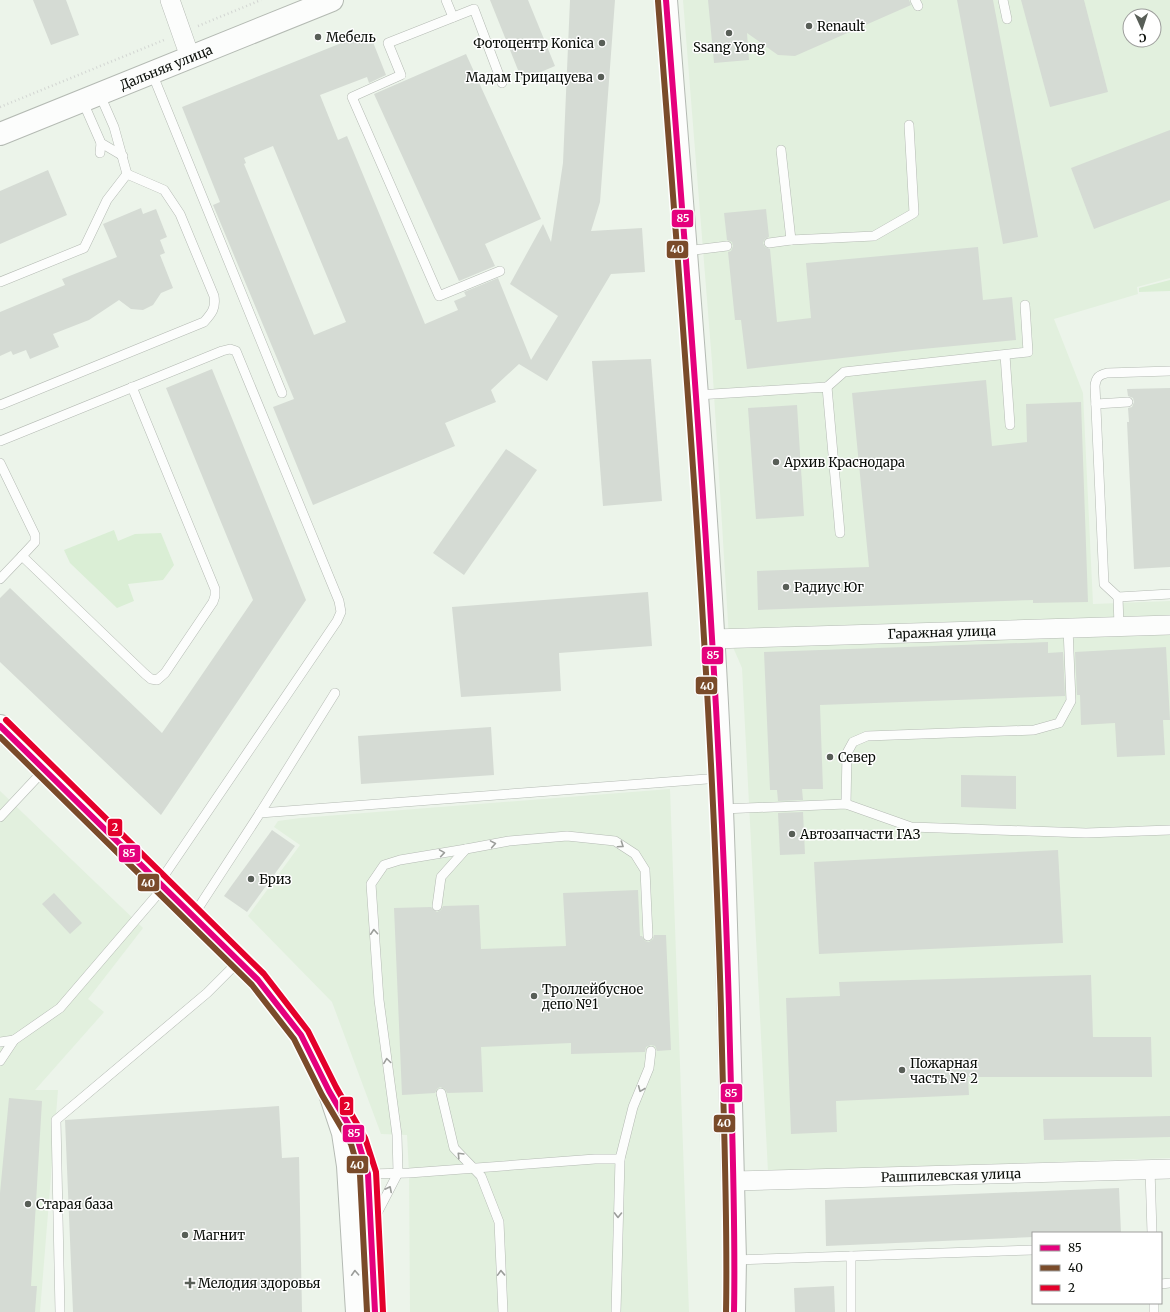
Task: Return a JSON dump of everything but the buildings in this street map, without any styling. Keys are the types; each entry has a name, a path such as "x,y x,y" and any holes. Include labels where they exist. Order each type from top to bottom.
{"street":[{"path":"170,0 190,57"},
{"name":"Дальняя улица","path":"0,134 332,0"},
{"path":"666,0 686,251 713,639 722,809 735,1260 734,1312"},
{"name":"Гаражная улица","path":"713,639 1170,625"},
{"path":"0,726 45,769 161,886 239,961 263,986 301,1035 329,1091 343,1133 348,1166 357,1312"},
{"name":"Рашпилевская улица","path":"733,1181 1170,1169"}],"lane":[{"path":"446,0 453,17"},
{"path":"1003,0 1007,18"},
{"path":"500,271 438,296 352,97 401,75 388,43 474,8 502,83"},
{"path":"152,73 282,393"},
{"path":"91,98 101,143 100,153"},
{"path":"91,98 114,126 127,174"},
{"path":"769,243 791,240 874,236 914,213 909,126"},
{"path":"101,143 123,156"},
{"path":"781,150 791,240"},
{"path":"0,282 84,248 107,200 127,174"},
{"path":"0,405 204,322 211,315 215,305 214,296 180,214 164,190 127,174"},
{"path":"686,251 727,246"},
{"path":"696,396 827,387 844,372 1028,352 1025,305"},
{"path":"0,441 222,351 230,349 236,351 339,601 341,612 337,621 161,886 60,1008 14,1040 0,1061"},
{"path":"1005,355 1010,425"},
{"path":"1119,626 1118,597 1104,584 1095,386 1096,380 1100,375 1170,371"},
{"path":"22,556 151,678 157,680 162,678 213,602 215,589 132,387"},
{"path":"827,387 840,533"},
{"path":"1096,404 1128,402"},
{"path":"0,463 35,535 35,542 0,579"},
{"path":"1118,597 1170,594"},
{"path":"846,804 847,753 853,742 867,736 1034,730 1059,723 1071,701 1068,628"},
{"path":"193,916 335,693"},
{"path":"0,817 45,769"},
{"path":"260,813 720,778"},
{"path":"722,809 846,804 911,827 1086,833 1170,830"},
{"path":"372,1223 398,1173 397,1136 379,1000 371,884 384,865 400,860 509,841 567,836 615,841 635,854 645,870 648,936"},
{"path":"437,906 441,877 466,849"},
{"path":"60,1312 56,1120 208,993 239,961"},
{"path":"0,1042 14,1040"},
{"path":"616,1312 620,1159 633,1107 649,1068 651,1051"},
{"path":"329,1091 358,1141 368,1174 372,1223 375,1312"},
{"path":"441,1093 454,1148 481,1176 499,1222 503,1312"},
{"path":"368,1174 595,1159 620,1159"},
{"path":"1150,1169 1152,1232"},
{"path":"735,1260 1032,1250"},
{"path":"851,1256 851,1312"}],"path":[{"path":"0,107 261,0"}],"shaded area":[{"path":"683,0 1170,0 1170,278 1137,287 1138,294 1054,319 1083,393 1093,604 1170,601 1170,1158 768,1172 742,668 729,638 712,362"},
{"path":"1170,280 1170,291 1139,292 1139,288"},
{"path":"114,530 118,541 135,534 161,533 174,565 163,580 128,584 134,601 117,608 70,563 64,550"},
{"name":"Троллейбусное депо №1","path":"670,789 689,1312 410,1312 409,1173 407,1135 381,1134 332,1002 248,916 300,845 274,827 278,821 300,818"},
{"path":"0,791 143,928 88,999 104,1012 35,1090 58,1090 40,1312 0,1312"}],"transit line":[{"name":"85","path":"666,0 704,504 719,756 729,1008 734,1198 734,1312"},
{"name":"40","path":"658,1 696,504 711,756 721,1008 726,1198 726,1312"},
{"name":"2","path":"6,720 264,974 308,1031 336,1087 365,1138 376,1172 383,1312"},
{"name":"85","path":"0,726 258,980 301,1035 329,1091 358,1141 368,1174 375,1312"},
{"name":"40","path":"0,737 252,985 294,1039 322,1095 351,1144 360,1175 367,1312"}],"place":[{"name":"Renault","path":"809,26"},
{"name":"Ssang Yong","path":"729,33"},
{"name":"Мебель","path":"318,37"},
{"name":"Фотоцентр Konica","path":"602,43"},
{"name":"Мадам Грицацуева","path":"601,77"},
{"name":"Архив Краснодара","path":"776,462"},
{"name":"Радиус Юг","path":"786,587"},
{"name":"Север","path":"830,757"},
{"name":"Автозапчасти ГАЗ","path":"792,834"},
{"name":"Бриз","path":"251,879"},
{"name":"Троллейбусное депо №1","path":"534,996"},
{"name":"Пожарная часть № 2","path":"902,1070"},
{"name":"Старая база","path":"28,1204"},
{"name":"Магнит","path":"185,1235"},
{"name":"Мелодия здоровья","path":"190,1283"}]}
